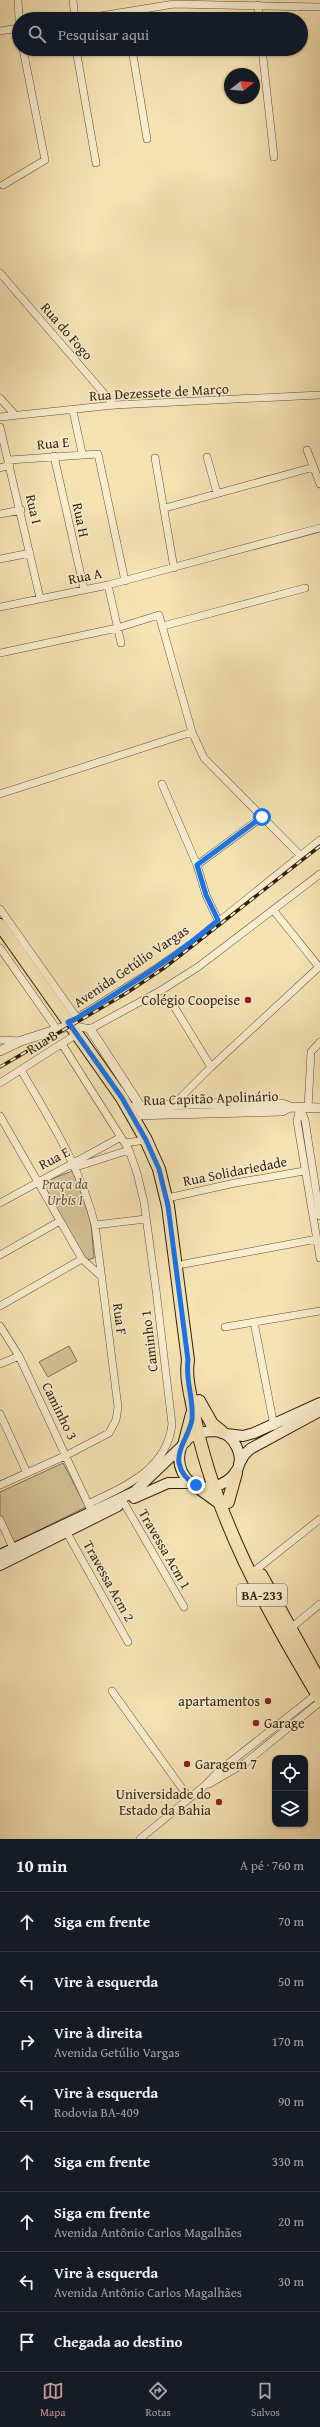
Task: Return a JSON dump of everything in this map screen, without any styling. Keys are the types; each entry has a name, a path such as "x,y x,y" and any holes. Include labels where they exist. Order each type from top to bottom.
{"main road":[{"name":"BA-233","path":"0,925 73,1025 127,1107 146,1140 159,1169 168,1206 188,1360 194,1370 196,1402 201,1432 217,1485 252,1575 319,1694"},
{"path":"0,1554 15,1552 67,1533 124,1503 168,1483 193,1484 206,1488 217,1485 237,1469 238,1448 224,1433 212,1424 196,1402"},
{"path":"196,1402 183,1444 179,1463 186,1477 193,1484 224,1503 257,1569 290,1628 319,1694"},
{"path":"0,1565 15,1552 90,1508 134,1492 183,1444 201,1432 243,1436 274,1426 320,1403"},
{"path":"224,1503 237,1469 244,1455 250,1449 320,1411"}],"street":[{"path":"18,0 19,12"},
{"path":"73,0 74,12"},
{"path":"142,0 144,9"},
{"path":"136,12 144,9 174,4 208,2 258,5 320,6"},
{"path":"258,5 258,12"},
{"path":"0,30 12,29"},
{"path":"2,185 46,160 24,56"},
{"path":"77,56 96,163"},
{"path":"133,56 147,139"},
{"path":"263,56 274,157"},
{"name":"Rua do Fogo","path":"0,273 114,405"},
{"name":"Rua Dezessete de Março","path":"0,417 73,411 114,405 320,395"},
{"path":"0,398 15,415"},
{"path":"73,411 82,453"},
{"name":"Rua I","path":"0,426 21,510 40,598"},
{"path":"307,450 320,484"},
{"name":"Rua E","path":"0,468 10,463 54,456 82,453 98,454 125,581"},
{"name":"Rua H","path":"54,456 84,590"},
{"path":"207,457 217,493"},
{"path":"155,458 165,508 174,568"},
{"path":"165,508 314,467"},
{"path":"0,514 21,510"},
{"name":"Rua A","path":"0,606 125,581 320,528"},
{"path":"0,559 30,553"},
{"path":"108,585 121,643"},
{"path":"163,626 305,588"},
{"path":"0,653 117,628 158,615 160,616 192,732 204,758 301,856"},
{"path":"0,794 192,732"},
{"path":"162,784 197,865 206,895 218,920"},
{"path":"197,865 262,817"},
{"name":"Avenida Getúlio Vargas","path":"73,1025 191,944 218,920 320,840"},
{"path":"144,1111 90,1030 160,991 198,967 274,911 320,874"},
{"path":"0,909 73,1025 56,1028 21,1041 0,1051"},
{"path":"175,1103 211,1067 319,967 274,911"},
{"path":"0,948 56,1028"},
{"path":"175,1008 211,1067"},
{"name":"Avenida Getúlio Vargas","path":"73,1025 90,1030"},
{"name":"Rua B","path":"0,1083 62,1044 73,1025"},
{"path":"0,1040 21,1041"},
{"path":"320,1042 311,1052 304,1108 320,1216"},
{"name":"Caminho 1","path":"62,1044 125,1143 137,1173 146,1219 171,1416 171,1433 163,1454 139,1478 90,1508"},
{"name":"Rua F","path":"0,1485 67,1456 109,1433 116,1420 118,1407 95,1225 89,1200 75,1165 21,1070"},
{"name":"Rua Capitão Apolinário","path":"144,1111 175,1103 282,1111 290,1107 320,1108"},
{"name":"Rua Capitão Apolinário","path":"127,1107 144,1111 229,1107"},
{"path":"304,1108 297,1121 304,1171 320,1258"},
{"path":"0,1116 82,1259 102,1277"},
{"name":"Rua E","path":"0,1203 38,1181 125,1143 146,1140"},
{"path":"75,1165 125,1143"},
{"name":"Rua Solidariedade","path":"172,1197 235,1183 304,1171"},
{"path":"95,1225 146,1219"},
{"path":"0,1255 60,1221"},
{"path":"184,1264 317,1239"},
{"path":"0,1306 82,1259"},
{"path":"225,1327 320,1311"},
{"path":"254,1322 274,1426"},
{"name":"Caminho 3","path":"0,1326 3,1337 19,1356 90,1508"},
{"path":"0,1364 19,1356"},
{"path":"0,1414 27,1473"},
{"name":"Travessa Acm 1","path":"124,1503 184,1607"},
{"path":"257,1569 320,1519"},
{"path":"0,1520 15,1552"},
{"name":"Travessa Acm 2","path":"67,1533 128,1642"},
{"path":"290,1628 320,1604"},
{"path":"112,1691 189,1798"},
{"path":"140,1839 203,1787 219,1771 319,1694"}],"green space":[{"name":"Praça da Urbis I","path":"75,1170 91,1223 94,1258 85,1261 41,1183"},
{"path":"69,1346 77,1361 48,1377 39,1362"},
{"path":"63,1463 86,1507 13,1543 0,1517 0,1492"}],"railway":[{"path":"0,1067 125,994 164,968 320,846"}],"place":[{"name":"Colégio Coopeise","path":"248,1000"},
{"name":"apartamentos","path":"268,1701"},
{"name":"Garage","path":"256,1723"},
{"name":"Garagem 7","path":"187,1764"},
{"name":"Universidade do Estado da Bahia","path":"219,1802"}],"route":[{"path":"196,1485 191,1483 186,1477 179,1463 181,1447 185,1441 192,1418 192,1403 186,1371 188,1360 168,1206 159,1169 146,1140 122,1098 68,1022 77,1018 154,970 191,944 218,920 206,895 197,865 199,862 262,817"}]}
